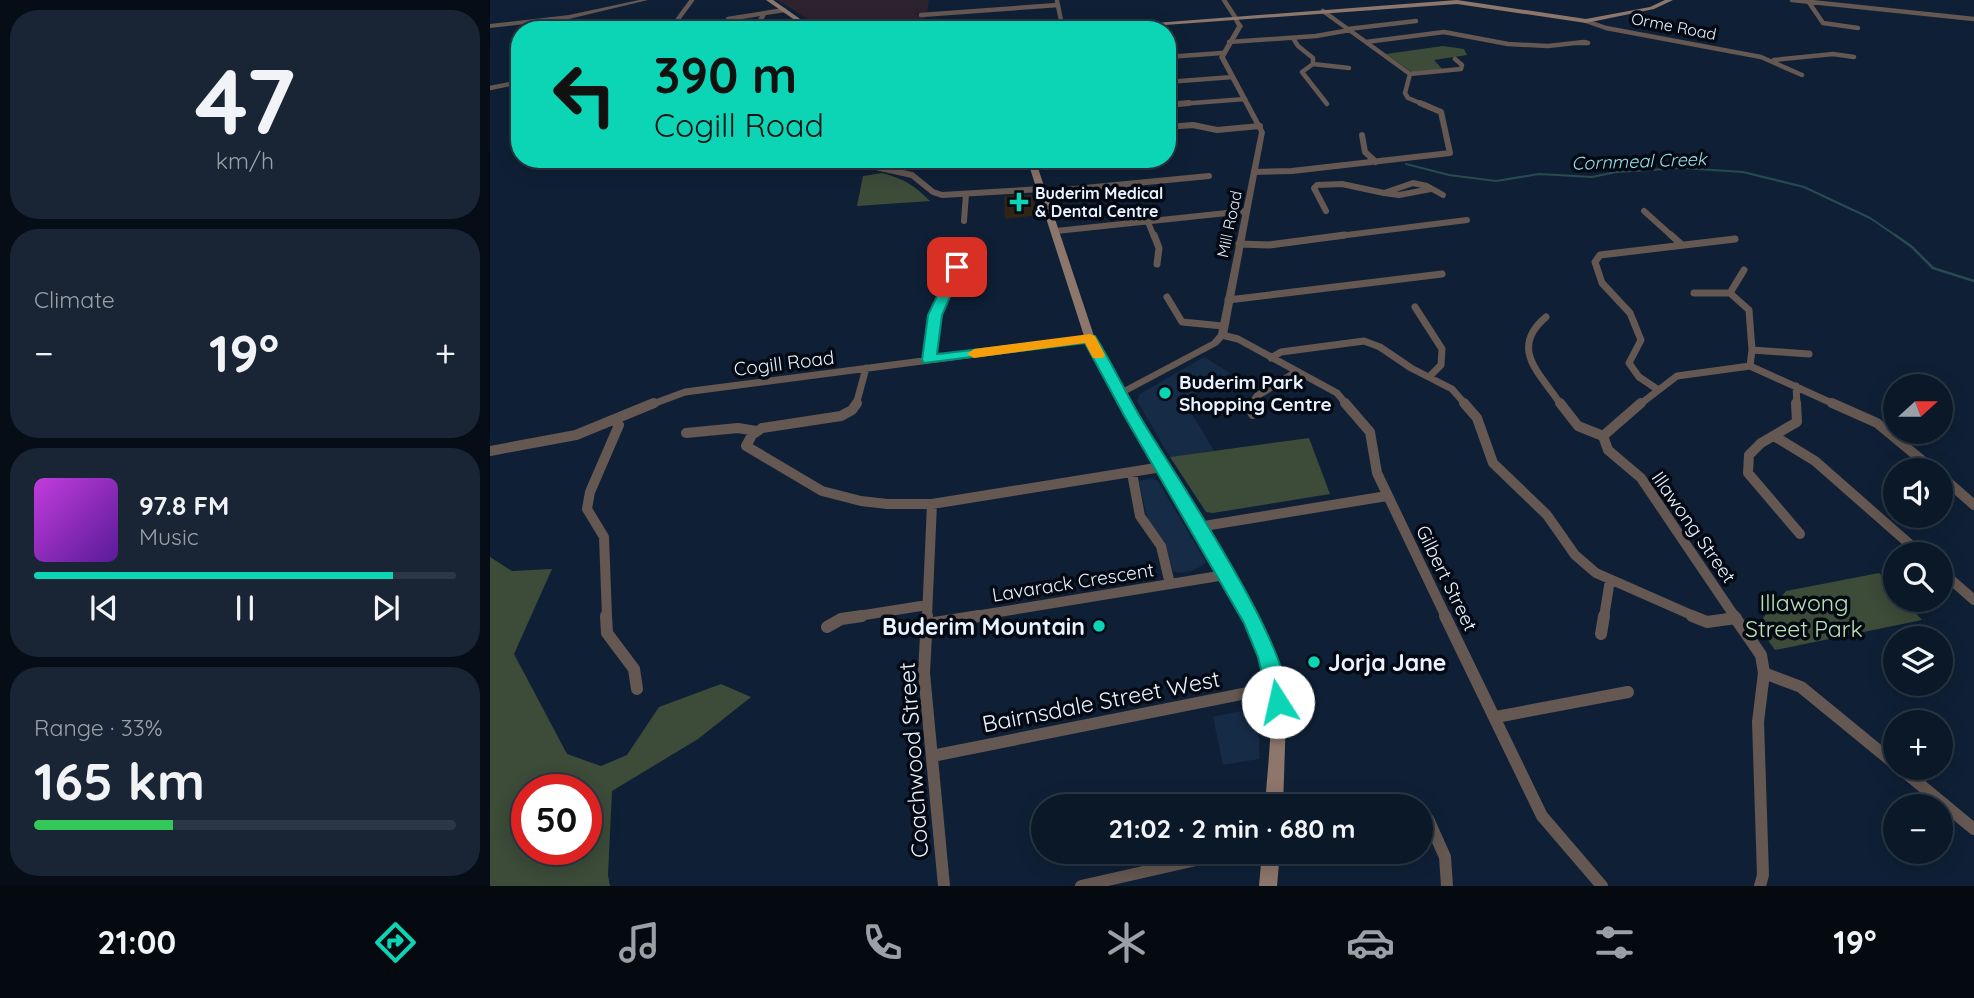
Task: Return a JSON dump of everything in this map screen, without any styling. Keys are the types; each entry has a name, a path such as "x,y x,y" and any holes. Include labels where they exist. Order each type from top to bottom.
{"main road":[{"path":"769,0 800,21"},
{"path":"1586,21 1652,8 1670,0"},
{"name":"Orme Road","path":"1176,22 1456,1 1586,21"},
{"path":"1034,168 1090,339 1119,394 1252,619 1268,657 1277,687 1274,794"},
{"path":"1269,886 1270,864"}],"street":[{"path":"537,21 565,18 646,0"},
{"path":"676,21 692,0"},
{"path":"1222,53 1240,26 1224,0"},
{"path":"1792,0 1974,19"},
{"path":"1808,1 1823,23 1858,28"},
{"path":"921,15 1057,3 1062,21"},
{"path":"727,21 743,15 784,10"},
{"path":"1323,11 1410,74 1461,69 1462,65 1455,59"},
{"path":"760,21 764,14"},
{"path":"1229,42 1293,38 1416,21"},
{"name":"Orme Road","path":"1586,21 1606,28 1772,60 1802,75"},
{"path":"490,26 511,24"},
{"path":"1366,42 1444,32 1508,44 1548,46 1574,43"},
{"path":"1293,38 1298,47 1313,58 1312,64 1302,72 1327,104"},
{"path":"1176,56 1222,53"},
{"path":"1176,126 1192,125 1217,130 1260,126 1222,53"},
{"path":"1772,60 1833,54 1853,57"},
{"path":"1312,64 1349,68"},
{"path":"1254,172 1332,167 1450,153 1441,112 1408,98 1405,93 1410,74"},
{"path":"1176,81 1233,77"},
{"path":"490,88 511,84"},
{"path":"1176,104 1245,99"},
{"name":"Mill Road","path":"1222,330 1262,132 1260,126"},
{"path":"1362,135 1365,152 1376,162"},
{"path":"1332,167 1342,184"},
{"path":"880,168 912,175 938,194 1043,191 1209,176"},
{"path":"1384,193 1405,182 1413,182 1443,195"},
{"path":"1326,211 1314,188 1317,186 1342,184 1399,195 1433,189"},
{"path":"964,221 966,194"},
{"path":"1056,231 1246,211"},
{"path":"1643,211 1681,244"},
{"path":"1239,244 1269,245 1466,220"},
{"path":"1149,222 1159,248 1157,264"},
{"path":"1657,389 1639,377 1629,363 1642,341 1630,313 1602,283 1595,262 1600,256 1735,239"},
{"path":"929,360 935,315 957,267"},
{"path":"1730,293 1744,270"},
{"path":"1228,300 1442,274"},
{"path":"1694,293 1730,293 1749,310 1752,350 1750,366"},
{"name":"Gilbert Street","path":"1167,297 1182,322 1222,330 1337,393 1370,432 1377,473 1387,496 1542,816 1602,886"},
{"path":"1415,307 1442,349 1441,365 1430,376"},
{"name":"Illawong Street","path":"1546,317 1537,323 1528,340 1527,352 1534,368 1577,426 1603,436 1608,450 1641,478 1761,654 1764,674"},
{"path":"1119,394 1215,343 1222,330"},
{"name":"Cogill Road","path":"490,451 587,432 655,401 685,392 1090,339"},
{"path":"1271,358 1282,352 1364,341 1380,347 1411,368 1452,389 1477,418 1493,463 1547,515 1575,555 1596,573 1707,622 1736,618"},
{"path":"1752,350 1809,354"},
{"path":"1603,436 1657,389 1677,376 1750,366 1877,423 1919,458"},
{"path":"686,433 738,428 756,431 775,425 833,417 850,411 858,401 866,368"},
{"path":"1253,414 1250,407 1257,396 1296,372"},
{"path":"1796,386 1797,422 1761,443 1749,456 1748,474 1800,534"},
{"path":"615,419 619,425 590,492 587,509 604,537 607,633 634,669 637,689"},
{"path":"756,431 746,442 748,450 822,491 861,501 932,505 1162,467"},
{"path":"1774,436 1815,461 1907,542"},
{"path":"1132,473 1140,516 1161,545 1170,584"},
{"path":"1953,487 1974,505"},
{"path":"1198,527 1387,496"},
{"name":"Coachwood Street","path":"932,505 924,673 944,886"},
{"name":"Lavarack Crescent","path":"928,624 1225,575"},
{"path":"1601,634 1610,580"},
{"path":"1953,582 1974,600"},
{"path":"827,627 841,619 927,605"},
{"path":"1760,886 1763,875 1758,722 1764,674 1801,687 1883,754"},
{"name":"Bairnsdale Street West","path":"932,756 1277,687"},
{"path":"1496,717 1629,692"},
{"path":"1915,780 1972,824"},
{"path":"1433,830 1446,857 1447,886"},
{"path":"1081,886 1178,864"}],"shaded area":[{"path":"778,0 929,0 927,12 914,14 925,17 925,21 810,21"},
{"name":"Buderim Medical & Dental Centre","path":"1032,195 1039,215 1005,219 1004,196"},
{"path":"1204,357 1230,373 1194,394 1189,409 1214,451 1170,457 1137,401 1140,394"},
{"path":"1151,478 1158,481 1206,562 1202,566 1191,571 1173,571 1165,542 1149,523 1146,513 1139,481"},
{"path":"1259,707 1259,759 1223,765 1213,717"}],"green space":[{"path":"1443,46 1464,49 1467,55 1434,60 1444,71 1413,73 1386,54"},
{"path":"882,173 908,183 930,201 857,206 863,176"},
{"path":"1309,438 1330,494 1213,513 1206,512 1170,457"},
{"path":"490,557 512,571 552,569 514,654 567,754 601,766 627,755 659,707 721,684 751,697 698,739 612,791 608,875 610,886 490,886"},
{"name":"Illawong Street Park","path":"1879,573 1883,578 1883,612 1915,612 1922,620 1775,650 1757,625 1786,591"}],"waterway":[{"name":"Cornmeal Creek","path":"1406,164 1449,175 1496,181 1539,174 1592,177 1616,172 1682,168 1743,172 1804,187 1870,218 1898,237"},
{"name":"Cornmeal Creek","path":"1895,235 1933,268 1974,281"}],"slow traffic":[{"path":"974,354 1090,339 1098,355"}],"place":[{"name":"Buderim Medical & Dental Centre","path":"1019,202"},
{"name":"Buderim Park Shopping Centre","path":"1165,393"},
{"name":"Buderim Mountain","path":"1099,626"},
{"name":"Jorja Jane","path":"1314,662"}],"route":[{"path":"957,267 935,315 929,360 1090,339 1132,417 1252,619 1268,657 1277,687 1278,702"}]}
